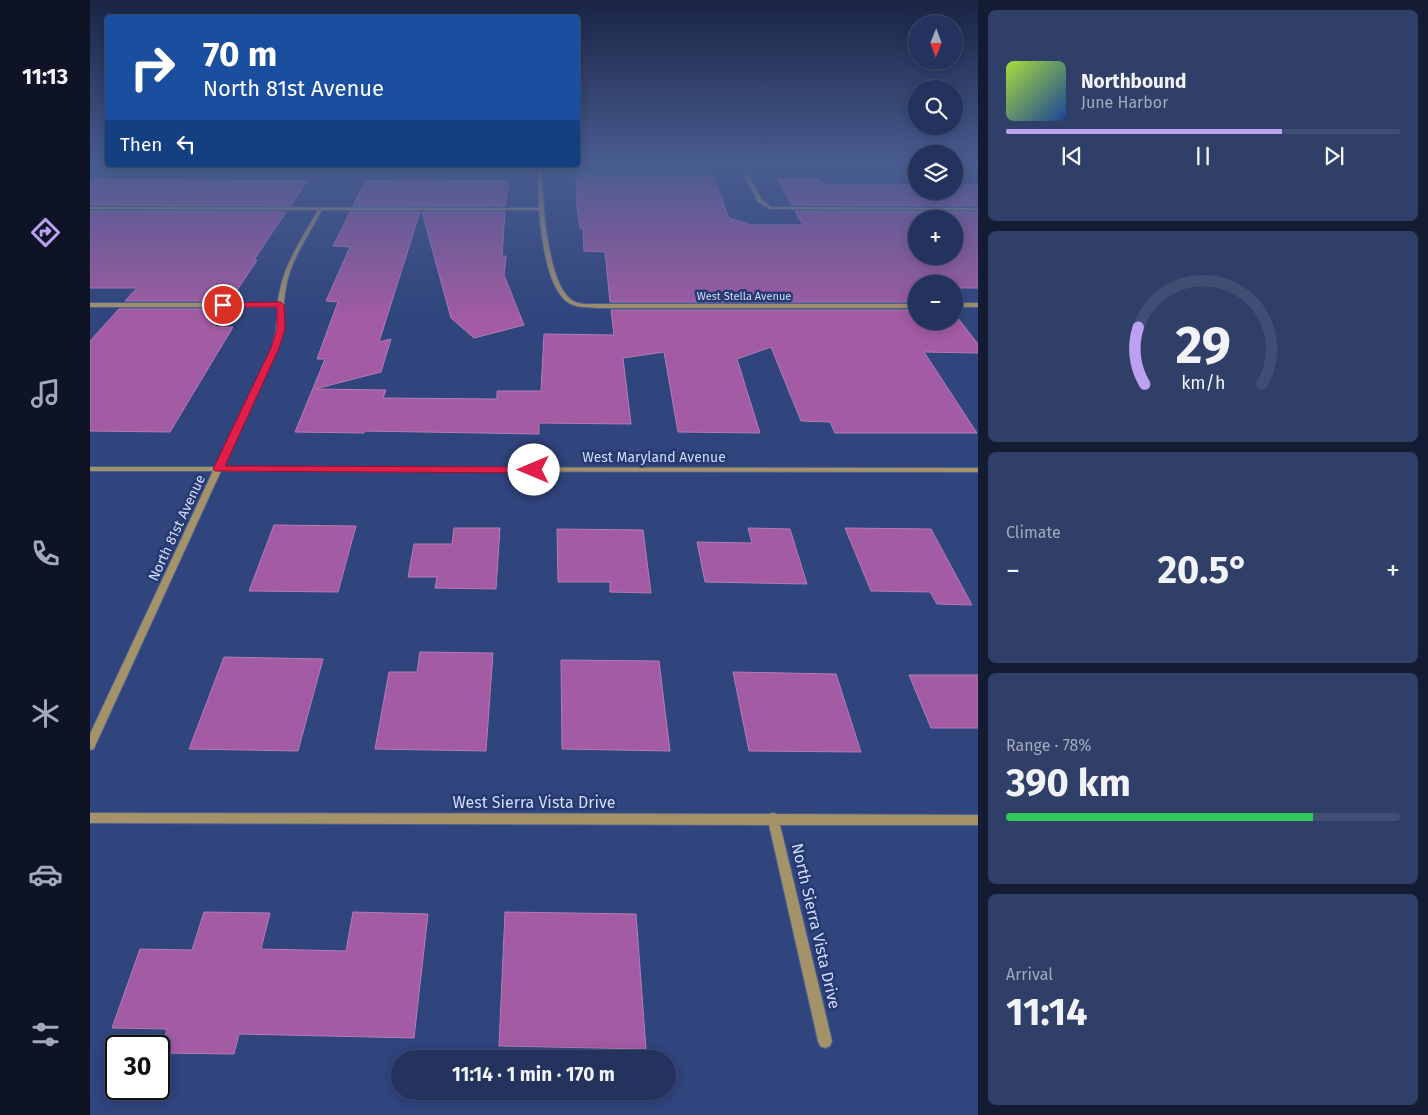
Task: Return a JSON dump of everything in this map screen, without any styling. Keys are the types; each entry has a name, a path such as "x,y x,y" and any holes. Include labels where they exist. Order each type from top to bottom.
{"street":[{"name":"North 81st Avenue","path":"90,746 275,348 281,329 284,281 317,216"},
{"path":"541,216 544,236 560,293 572,303"},
{"name":"West Stella Avenue","path":"572,303 598,306 908,306"},
{"path":"90,305 281,305"},
{"path":"963,306 978,306"},
{"name":"West Maryland Avenue","path":"90,469 978,470"},
{"name":"West Sierra Vista Drive","path":"90,818 773,818 978,820"},
{"name":"North Sierra Vista Drive","path":"773,818 824,1041"}],"building":[{"path":"90,216 283,216 230,301 125,301 137,288 90,288"},
{"path":"348,216 419,216 379,342 391,339 381,372 315,389 386,390 383,398 497,399 497,391 541,391 544,334 614,335 611,310 908,310 908,330 963,330 963,325 978,344 978,353 924,352 977,433 835,433 830,422 801,421 771,347 737,359 760,433 678,432 664,352 623,358 631,424 539,423 539,434 364,431 364,433 295,432 325,359 317,359 338,302 326,301 350,247 333,246"},
{"path":"423,216 505,216 502,256 506,256 504,275 524,325 474,338 451,318"},
{"path":"578,216 728,216 729,218 752,225 803,225 798,216 908,216 908,265 963,265 963,216 978,216 978,288 963,288 963,275 908,275 908,302 610,302 605,252 584,251 583,228 580,228"},
{"path":"119,309 225,309 214,327 233,327 170,432 90,431 90,341"},
{"path":"274,525 356,526 338,592 249,591"},
{"path":"454,528 500,528 496,589 435,588 437,577 408,577 414,544 452,544"},
{"path":"748,528 790,529 807,584 705,582 697,542 752,543"},
{"path":"845,528 931,529 972,605 937,604 930,592 871,591"},
{"path":"557,529 643,530 651,593 610,592 610,582 558,582"},
{"path":"420,652 493,653 486,751 375,749 389,672 417,672"},
{"path":"224,657 323,659 298,751 189,749"},
{"path":"561,660 659,661 670,751 562,749"},
{"path":"733,672 836,674 861,752 749,751"},
{"path":"909,675 978,675 978,728 931,728"},
{"path":"204,912 270,913 261,949 346,951 353,912 428,914 414,1038 239,1034 234,1054 170,1053 170,1035 165,1035 167,1029 112,1028 140,949 192,950"},
{"path":"505,912 636,914 646,1049 499,1046"}],"route":[{"path":"223,305 281,305 281,329 275,348 218,469 534,470"}]}
